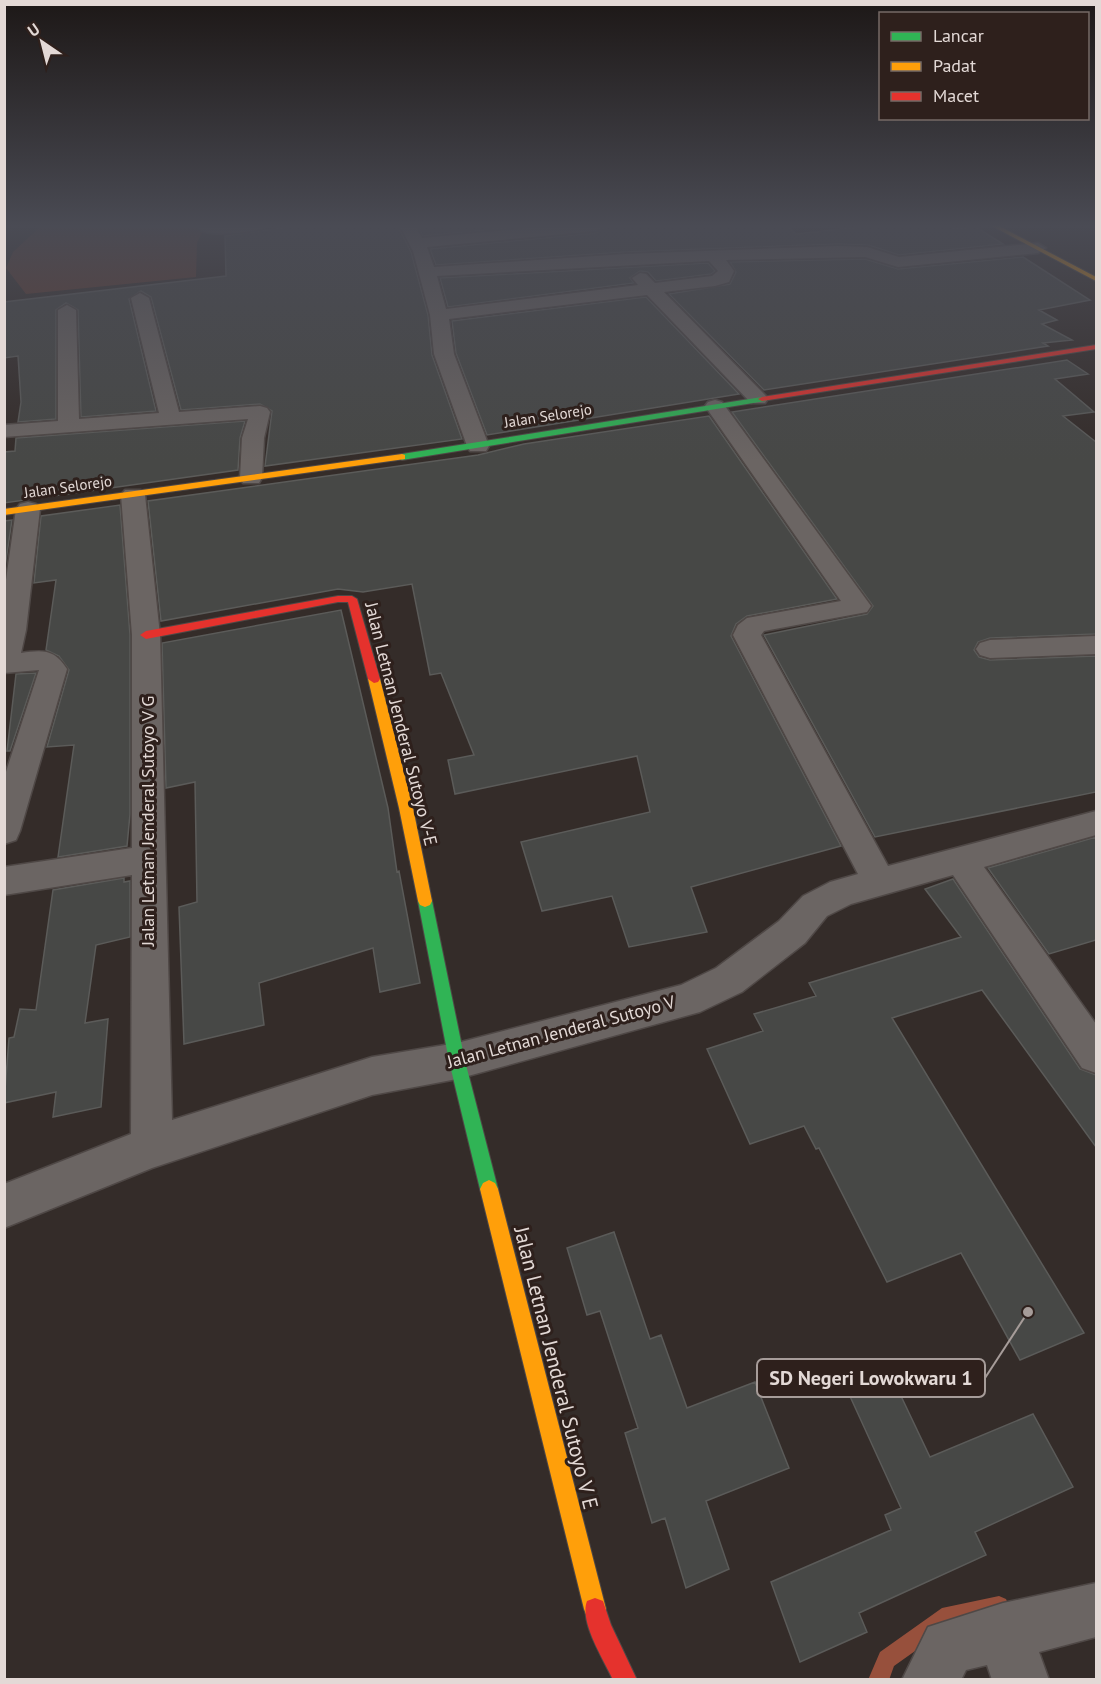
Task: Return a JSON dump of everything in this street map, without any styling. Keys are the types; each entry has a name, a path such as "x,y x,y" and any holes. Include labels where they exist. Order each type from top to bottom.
{"street":[{"path":"142,305 170,417"},
{"path":"436,305 444,354 478,446"},
{"path":"439,315 526,305"},
{"path":"664,305 758,399"},
{"path":"67,310 69,426"},
{"name":"Jalan Selorejo","path":"16,510 478,446 524,436 1096,347"},
{"path":"715,406 858,606 756,624 747,635 879,881"},
{"path":"4,432 170,417 260,412 253,438 251,478"},
{"name":"Jalan Letnan Jenderal Sutoyo V G","path":"133,495 146,635 152,1148"},
{"path":"4,831 53,669 44,659 4,664 13,630 16,510"},
{"name":"Jalan Letnan Jenderal Sutoyo V-E","path":"146,635 352,599 356,606 406,808 457,1061"},
{"path":"990,649 1096,645"},
{"name":"Jalan Letnan Jenderal Sutoyo V","path":"4,1206 152,1148 372,1076 457,1061 687,1000 729,980 792,932 815,906 842,892 1096,823"},
{"path":"960,859 1096,1055"},
{"path":"4,881 147,860"},
{"name":"Jalan Letnan Jenderal Sutoyo V E","path":"457,1061 600,1628 626,1680"},
{"path":"930,1680 948,1647 1012,1655 1096,1610"}],"building":[{"path":"4,305 64,305 56,310 56,419 18,422 21,402 18,356 4,358"},
{"path":"69,305 130,305 156,411 81,417 78,310"},
{"path":"153,305 425,305 432,355 462,439 265,466 272,411 260,404 181,410"},
{"path":"447,305 467,305 448,307"},
{"path":"585,305 653,305 739,394 487,435 456,353 452,321"},
{"path":"679,305 1067,305 1039,310 1057,320 1042,324 1072,340 1043,343 1048,346 764,390"},
{"path":"1067,360 1088,374 1055,379 1094,412 1063,416 1096,442 1096,634 990,638 978,642 974,650 979,657 990,660 1096,656 1096,792 875,837 764,635 867,614 873,606 732,412"},
{"path":"709,416 837,599 747,616 736,624 731,636 841,846 691,887 707,932 629,947 612,896 542,911 521,842 650,812 637,756 455,794 448,760 474,755 441,673 430,675 412,584 363,592 338,589 161,621 148,501 478,455 524,444"},
{"path":"245,421 240,438 238,470 4,503 4,452 15,451 16,438"},
{"path":"120,505 130,635 130,814 127,846 58,857 74,745 47,747 69,670 59,656 46,650 56,580 34,583 41,516"},
{"path":"12,520 4,574 4,521"},
{"path":"341,610 388,808 397,872 399,871 420,983 380,992 373,948 259,983 264,1025 184,1044 179,907 197,902 195,782 166,788 162,643"},
{"path":"36,673 10,751 7,751 16,674"},
{"path":"1096,837 1096,940 1049,954 988,868"},
{"path":"124,878 124,882 130,881 130,937 96,945 85,1023 108,1019 101,1107 53,1117 56,1092 4,1103 9,1038 14,1037 20,1009 36,1010 53,890"},
{"path":"953,879 1080,1069 1096,1075 1096,1147 982,990 892,1018 1084,1333 1020,1360 961,1253 887,1282 819,1148 816,1149 804,1126 750,1144 707,1049 763,1031 754,1014 816,996 809,983 961,937 925,889"},
{"path":"614,1232 650,1339 661,1335 687,1408 755,1382 789,1468 706,1501 729,1569 686,1588 665,1518 652,1523 625,1433 638,1428 600,1311 587,1315 567,1248"},
{"path":"891,1375 930,1457 1033,1414 1073,1487 975,1532 986,1555 859,1613 867,1632 800,1662 771,1582 891,1530 885,1515 901,1508 848,1392"}],"waterway":[{"path":"878,1680 887,1659 949,1615 999,1606"}],"traffic: fast":[{"path":"402,457 762,399"},
{"path":"425,901 457,1061 489,1189"}],"traffic: slow":[{"path":"4,512 402,457"},
{"path":"374,679 406,808 425,901"},
{"path":"489,1189 595,1609"}],"traffic: jam":[{"path":"762,399 1096,347"},
{"path":"146,635 338,599 352,599 374,679"},
{"path":"595,1609 600,1628 626,1680"}],"place":[{"name":"SD Negeri Lowokwaru 1","path":"1028,1312"}]}
